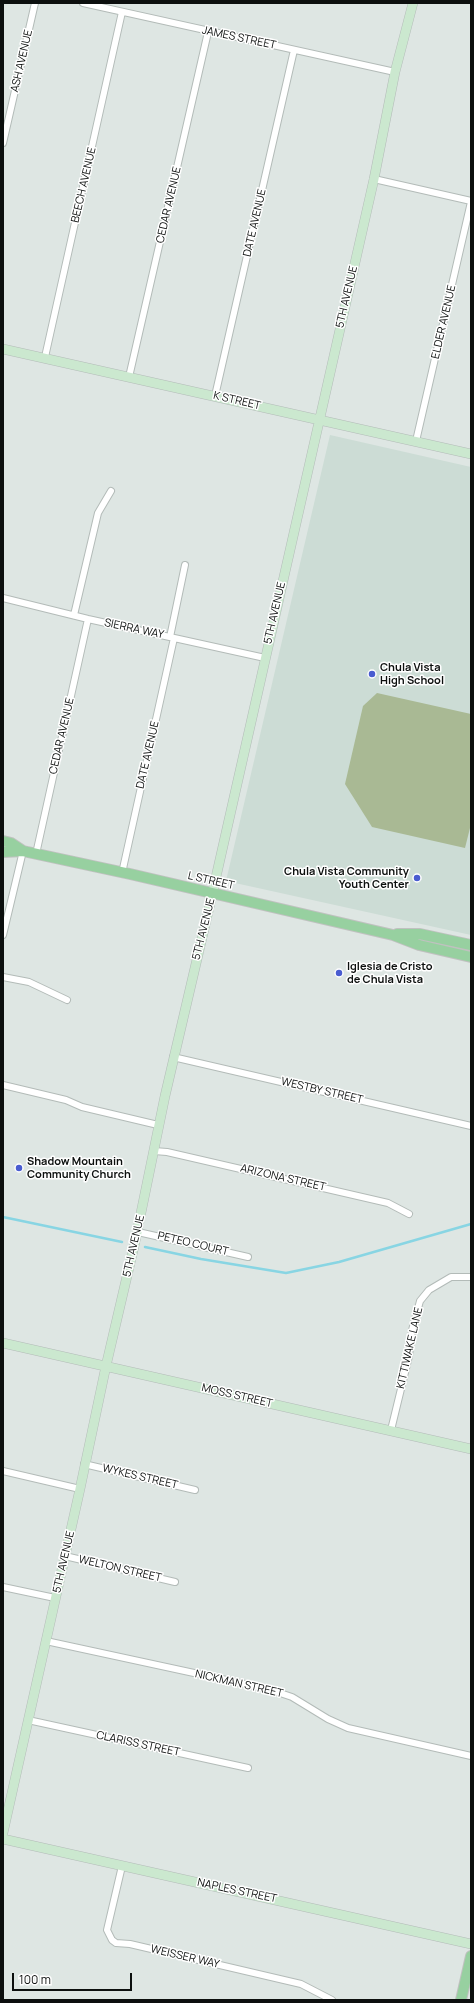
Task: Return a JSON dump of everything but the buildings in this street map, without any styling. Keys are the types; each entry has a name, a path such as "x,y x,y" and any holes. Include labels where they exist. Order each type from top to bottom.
{"main road":[{"name":"L STREET","path":"3,841 11,843 23,851"},
{"name":"L STREET","path":"3,852 23,851 212,893 393,935 419,945 471,957"},
{"name":"L STREET","path":"393,935 420,934 471,945"},
{"path":"461,2000 471,1956"}],"street":[{"name":"ASH AVENUE","path":"3,143 35,3"},
{"name":"JAMES STREET","path":"83,3 208,32 395,72"},
{"name":"5TH AVENUE","path":"3,1833 106,1366 138,1232 158,1125 173,1057 212,893 374,179 395,72 413,3"},
{"name":"BEECH AVENUE","path":"45,357 122,12"},
{"name":"CEDAR AVENUE","path":"129,377 208,32"},
{"name":"DATE AVENUE","path":"215,396 294,50"},
{"path":"374,179 471,201"},
{"name":"ELDER AVENUE","path":"416,441 471,201"},
{"name":"K STREET","path":"3,349 45,357 471,454"},
{"path":"74,615 98,513 111,491"},
{"name":"DATE AVENUE","path":"122,873 172,637 185,565"},
{"name":"SIERRA WAY","path":"3,599 265,658"},
{"name":"CEDAR AVENUE","path":"36,854 88,619"},
{"path":"3,935 23,851"},
{"path":"3,977 29,982 67,1000"},
{"name":"WESTBY STREET","path":"173,1057 471,1126"},
{"path":"3,1085 66,1100 82,1107 158,1125"},
{"name":"ARIZONA STREET","path":"154,1150 388,1202 409,1214"},
{"name":"PETEO COURT","path":"138,1232 248,1257"},
{"name":"KITTIWAKE LANE","path":"391,1430 408,1356 412,1330 420,1301 429,1290 451,1277 471,1277"},
{"name":"MOSS STREET","path":"3,1343 471,1448"},
{"name":"WYKES STREET","path":"84,1464 195,1490"},
{"path":"3,1471 80,1489"},
{"name":"WELTON STREET","path":"65,1556 175,1582"},
{"path":"3,1587 55,1598"},
{"name":"NICKMAN STREET","path":"46,1641 268,1690 292,1697 328,1719 348,1728 471,1756"},
{"name":"CLARISS STREET","path":"28,1720 248,1768"},
{"name":"NAPLES STREET","path":"3,1839 471,1944"},
{"name":"WEISSER WAY","path":"122,1866 107,1930 112,1940 116,1943 130,1944 300,1984 332,2000"}],"shaded area":[{"name":"Chula Vista High School","path":"330,435 471,467 471,935 226,881"}],"green space":[{"path":"377,693 471,714 471,824 465,848 372,827 345,784 363,706"}],"waterway":[{"path":"3,1217 122,1242"},
{"path":"145,1247 201,1259 286,1273 339,1262 471,1224"}],"place":[{"name":"Chula Vista High School","path":"372,674"},
{"name":"Chula Vista Community Youth Center","path":"417,878"},
{"name":"Iglesia de Cristo de Chula Vista","path":"339,973"},
{"name":"Shadow Mountain Community Church","path":"19,1168"}]}
